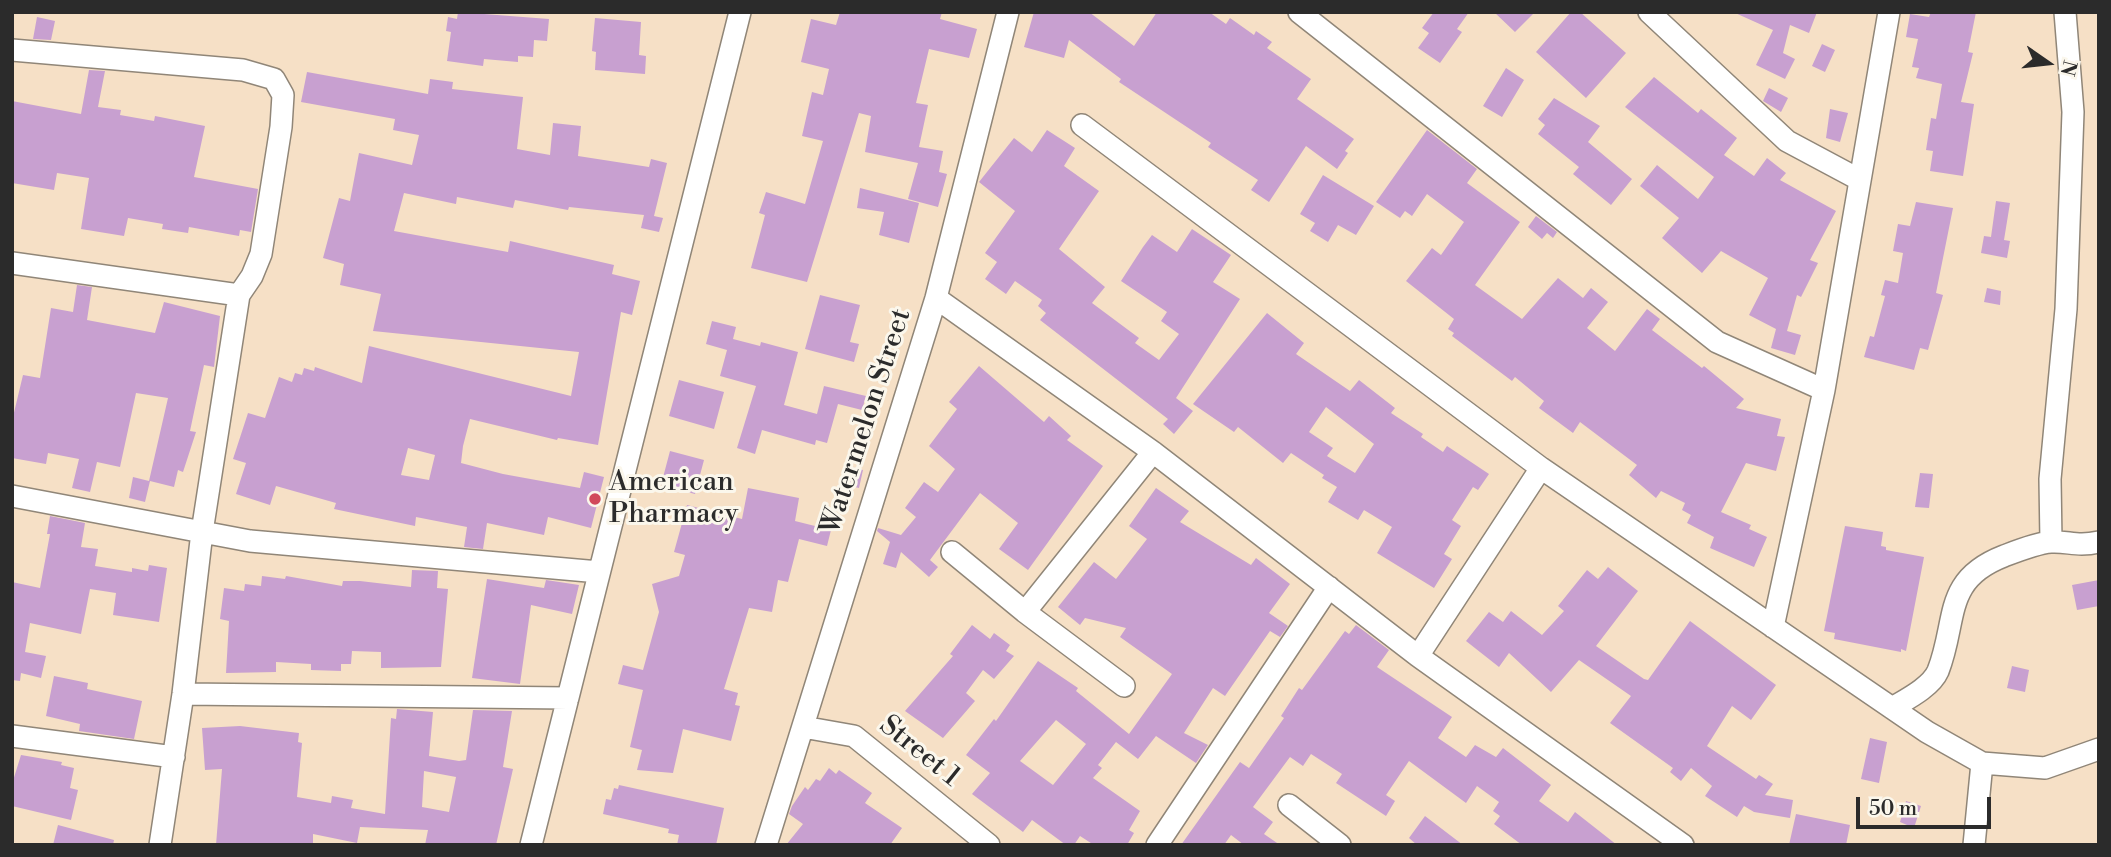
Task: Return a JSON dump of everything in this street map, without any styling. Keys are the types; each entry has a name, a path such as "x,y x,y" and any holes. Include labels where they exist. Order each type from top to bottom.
{"street":[{"path":"531,845 740,12"},
{"name":"Watermelon Street","path":"766,845 936,298 1008,12"},
{"path":"1300,12 1717,342 1824,390"},
{"path":"1648,12 1787,141 1860,180"},
{"path":"1773,627 1824,390 1889,12"},
{"path":"2051,542 2050,478 2066,309 2073,112 2065,12"},
{"path":"12,50 243,70 263,75 280,87 284,106 261,254 252,276 239,295 202,532 183,694 160,845"},
{"path":"1082,125 1541,468 1892,708 1982,763 2045,768 2099,749"},
{"path":"12,263 239,295"},
{"path":"936,298 1153,452 1419,656 1683,845"},
{"path":"1025,612 1153,452"},
{"path":"1419,656 1541,468"},
{"path":"12,496 250,541 599,572"},
{"path":"1892,708 1916,693 1937,673 1956,600 1968,575 2003,556 2051,542 2079,547 2099,542"},
{"path":"952,552 1025,612 1124,686"},
{"path":"1157,845 1329,586"},
{"path":"183,694 568,698"},
{"name":"Street 1","path":"803,727 854,736 989,845"},
{"path":"12,736 174,757"},
{"path":"1974,845 1982,763"},
{"path":"1289,805 1340,845"}],"building":[{"path":"458,12 549,19 547,41 534,40 533,57 518,56 518,62 484,59 483,66 447,61 451,32 446,31 448,17 457,19"},
{"path":"840,12 942,12 940,19 977,29 969,58 929,49 916,103 928,105 919,147 943,151 939,172 947,174 938,207 908,199 918,163 865,152 871,116 859,113 807,282 751,268 765,215 759,213 766,192 805,204 823,141 802,136 812,92 823,95 829,69 801,62 811,19 836,25"},
{"path":"1034,12 1089,12 1134,46 1157,12 1209,12 1226,24 1230,18 1254,35 1256,31 1272,42 1267,48 1311,79 1297,99 1354,139 1337,169 1306,146 1269,202 1251,190 1258,180 1208,147 1211,143 1119,82 1121,79 1069,40 1064,58 1024,47"},
{"path":"1434,12 1469,12 1457,29 1462,32 1440,63 1418,48 1429,33 1422,28"},
{"path":"1494,12 1535,12 1515,32"},
{"path":"1571,12 1580,12 1626,53 1586,98 1536,52"},
{"path":"1733,12 1817,12 1809,33 1790,25 1783,53 1795,59 1785,79 1756,65 1773,30"},
{"path":"1931,12 1976,12 1968,52 1973,53 1961,102 1974,104 1963,176 1930,171 1933,151 1926,150 1931,118 1936,119 1942,84 1916,78 1919,68 1912,67 1918,39 1906,37 1910,14 1929,17"},
{"path":"37,17 55,21 51,40 33,39"},
{"path":"595,18 641,22 639,55 646,56 645,74 595,70 596,52 592,51"},
{"path":"1822,44 1835,50 1825,72 1812,66"},
{"path":"1506,68 1524,80 1502,117 1483,106"},
{"path":"89,70 105,71 98,107 121,110 120,115 154,121 155,116 205,126 194,177 258,189 251,232 240,230 239,236 189,227 188,233 162,229 163,224 128,218 124,236 81,229 89,178 57,173 54,190 12,183 12,101 81,114"},
{"path":"307,72 428,94 430,79 453,82 452,89 523,97 517,149 550,155 553,123 581,126 578,156 649,167 651,159 667,163 654,216 663,218 659,232 641,228 644,215 569,207 568,210 515,200 513,208 457,197 456,204 404,193 394,231 508,252 510,241 614,265 612,274 640,281 632,315 621,312 598,445 558,438 557,440 470,419 463,446 461,463 503,474 580,488 584,472 604,477 591,528 548,517 544,535 487,523 483,549 464,547 467,527 416,517 415,526 334,509 336,503 276,486 270,505 236,494 246,463 233,459 248,413 265,418 279,377 292,382 295,373 302,375 304,368 314,371 315,367 362,383 369,346 571,396 579,352 373,331 381,294 340,285 344,264 323,258 339,198 350,201 359,153 412,165 419,135 393,130 395,119 301,102","holes":["408,448 435,455 429,480 401,475"]},
{"path":"1654,77 1698,113 1701,109 1737,138 1724,155 1754,176 1767,158 1786,173 1780,180 1836,211 1810,260 1818,263 1801,297 1797,295 1787,331 1801,335 1795,355 1771,348 1776,329 1749,315 1768,278 1721,251 1702,273 1662,238 1679,218 1640,186 1657,165 1698,199 1714,177 1625,107"},
{"path":"1769,88 1788,98 1781,112 1763,101"},
{"path":"1554,98 1600,126 1588,142 1632,179 1611,205 1573,174 1579,167 1538,134 1545,125 1538,119"},
{"path":"1830,109 1848,113 1840,142 1826,138"},
{"path":"1047,130 1075,148 1064,166 1099,191 1059,249 1105,287 1092,303 1139,338 1135,343 1159,360 1179,334 1161,321 1167,312 1121,281 1143,247 1152,235 1177,252 1192,229 1231,255 1213,282 1240,299 1176,398 1193,411 1174,434 1163,424 1168,419 1040,320 1046,313 1038,306 1042,300 1015,281 1006,294 985,279 997,262 985,253 1015,211 979,182 1014,138 1032,152"},
{"path":"1427,130 1477,169 1467,183 1520,222 1475,285 1522,319 1558,278 1583,298 1591,288 1608,302 1587,328 1615,351 1647,309 1660,319 1652,330 1702,368 1704,366 1744,399 1736,408 1781,419 1777,436 1785,437 1776,471 1746,463 1721,512 1751,525 1749,529 1767,537 1754,567 1710,548 1714,537 1687,523 1691,515 1682,510 1685,503 1661,491 1656,498 1629,475 1637,465 1580,422 1573,433 1539,408 1544,401 1515,377 1512,381 1452,336 1454,333 1448,329 1454,319 1406,281 1432,248 1441,255 1464,222 1427,194 1412,216 1405,211 1400,218 1376,202"},
{"path":"1323,175 1374,206 1356,235 1338,225 1328,242 1310,231 1315,223 1300,214"},
{"path":"860,188 919,203 909,243 879,235 884,212 857,208"},
{"path":"1996,201 2010,203 2004,240 2010,241 2007,258 1981,253 1984,236 1991,237"},
{"path":"1916,202 1953,208 1936,293 1943,295 1928,350 1920,348 1914,370 1864,357 1870,336 1874,337 1885,296 1881,295 1885,280 1898,283 1903,253 1893,251 1898,224 1910,226"},
{"path":"1536,216 1557,232 1553,238 1547,233 1542,239 1528,227"},
{"path":"77,285 92,287 87,320 155,333 164,302 220,316 214,367 204,365 190,431 196,432 183,472 178,470 174,487 150,481 145,502 129,498 133,477 149,481 168,398 136,393 120,467 97,462 90,492 72,488 79,459 48,453 46,464 12,458 12,421 23,375 40,378 51,308 73,312"},
{"path":"1987,288 2001,291 2000,305 1984,302"},
{"path":"820,295 860,305 850,342 859,344 854,362 805,349"},
{"path":"1267,313 1304,343 1296,354 1350,391 1359,380 1395,408 1391,413 1423,434 1421,437 1443,452 1447,446 1489,474 1478,490 1473,487 1452,520 1461,526 1444,554 1452,559 1434,588 1377,553 1392,527 1364,510 1358,520 1328,502 1337,487 1322,478 1324,475 1291,453 1283,463 1238,427 1234,432 1193,404","holes":["1326,407 1374,444 1355,473 1327,456 1333,448 1309,432"]},
{"path":"712,321 736,327 733,339 760,346 761,342 798,352 784,405 817,414 824,386 866,396 862,410 838,404 827,443 816,440 815,445 762,430 755,454 737,448 756,386 720,376 727,350 706,344"},
{"path":"979,366 1044,422 1049,416 1071,436 1067,440 1103,466 1028,570 999,549 1018,523 980,493 930,560 938,567 929,577 901,552 896,568 883,564 890,542 877,531 878,528 901,535 916,517 905,508 924,482 938,492 955,469 929,446 957,409 949,402"},
{"path":"679,380 724,392 714,429 669,416"},
{"path":"670,451 704,460 695,494 661,485"},
{"path":"847,466 863,470 859,488 843,484"},
{"path":"1920,473 1933,474 1929,508 1915,507"},
{"path":"748,488 799,498 795,521 831,530 827,546 799,539 788,582 778,580 772,612 749,608 724,689 738,693 735,705 740,706 731,741 683,729 673,773 637,770 642,750 630,747 643,690 618,684 623,665 643,670 659,612 652,584 679,576 685,555 674,552 687,505 742,519"},
{"path":"1156,488 1189,511 1180,522 1251,565 1256,558 1290,584 1269,613 1288,626 1280,637 1270,631 1225,696 1213,688 1184,733 1208,745 1196,763 1156,736 1138,759 1116,742 1098,765 1102,768 1093,778 1140,811 1129,830 1134,833 1127,845 1094,845 1080,836 1074,845 1066,845 1032,820 1023,832 972,794 990,773 966,755 994,719 996,721 1038,661 1078,688 1076,691 1129,734 1172,674 1120,637 1126,628 1085,618 1080,625 1058,607 1094,562 1116,579 1147,539 1129,526","holes":["1056,720 1086,744 1053,785 1020,761"]},
{"path":"50,516 85,523 81,547 98,549 95,566 132,572 132,568 148,571 149,565 167,568 159,622 113,615 116,593 90,589 81,634 30,623 25,652 46,656 41,678 21,673 20,681 12,680 12,582 40,588 50,534 47,534"},
{"path":"1845,526 1883,532 1881,546 1886,547 1886,550 1924,557 1906,651 1834,639 1835,633 1824,631"},
{"path":"1608,567 1638,591 1596,646 1648,680 1690,621 1776,685 1751,720 1732,706 1707,746 1756,779 1759,775 1773,784 1765,795 1793,800 1790,818 1754,812 1744,806 1737,817 1705,796 1712,786 1691,768 1681,781 1670,772 1673,768 1610,723 1631,696 1579,660 1551,692 1509,653 1499,667 1466,641 1489,612 1503,622 1511,611 1542,635 1564,611 1558,606 1587,570 1598,579"},
{"path":"412,570 438,571 437,588 448,589 441,667 381,668 381,652 352,651 351,664 341,664 341,671 311,670 311,664 276,662 276,672 226,673 229,621 220,619 224,588 244,591 245,584 261,586 262,576 285,579 286,576 342,586 343,581 360,581 411,587"},
{"path":"487,579 544,588 546,580 579,585 572,614 531,605 520,684 472,678"},
{"path":"2099,580 2099,606 2077,610 2072,585"},
{"path":"972,625 990,639 994,633 1010,645 1006,651 1014,656 994,679 983,670 966,693 975,701 943,738 905,711 953,656 950,654"},
{"path":"1356,625 1389,650 1377,667 1452,717 1438,738 1466,757 1475,745 1496,757 1503,748 1551,785 1539,801 1568,822 1575,812 1617,845 1522,845 1494,824 1500,816 1493,811 1499,802 1477,786 1466,803 1409,761 1386,795 1395,801 1386,816 1336,783 1342,774 1311,754 1303,766 1290,757 1253,807 1273,822 1264,834 1280,845 1244,845 1231,835 1224,845 1181,845 1240,762 1249,768 1284,718 1281,716 1299,688 1302,690 1345,631 1349,634"},
{"path":"2012,666 2029,670 2025,692 2007,688"},
{"path":"54,676 88,683 87,689 142,701 134,739 79,731 80,724 46,716"},
{"path":"397,709 433,712 429,756 459,761 466,760 473,710 512,711 503,767 513,769 496,845 425,845 428,830 360,827 357,843 313,834 313,845 216,845 222,769 205,770 202,728 240,726 299,733 298,742 302,743 297,797 331,803 332,796 353,800 351,808 385,814 391,718 396,719","holes":["424,771 456,777 449,812 422,807"]},
{"path":"1870,738 1887,742 1879,783 1861,779"},
{"path":"21,755 62,762 61,765 74,768 70,788 78,790 71,820 12,806 12,784"},
{"path":"829,768 836,774 839,770 872,793 865,803 902,828 890,845 786,845 803,824 789,814 792,806 805,787 808,790 816,779 820,781"},
{"path":"619,785 724,808 716,845 677,845 679,835 668,833 669,829 603,814 606,799 611,800 614,788 618,789"},
{"path":"1906,801 1921,806 1914,828 1900,822"},
{"path":"1796,814 1850,825 1846,845 1789,845"},
{"path":"1425,816 1463,845 1417,845 1409,838"},
{"path":"58,825 114,840 113,845 53,845"}],"place":[{"name":"American Pharmacy","path":"595,499"}]}
